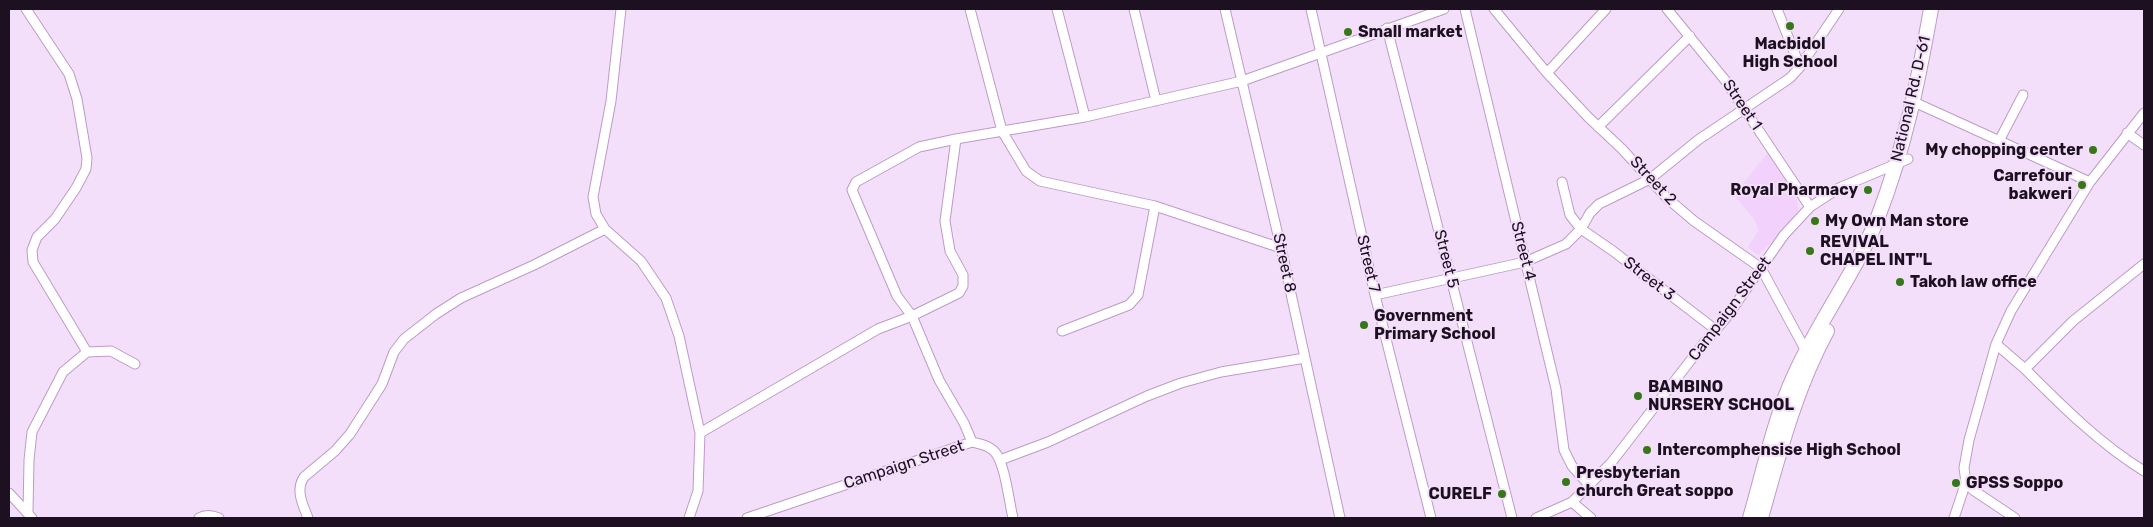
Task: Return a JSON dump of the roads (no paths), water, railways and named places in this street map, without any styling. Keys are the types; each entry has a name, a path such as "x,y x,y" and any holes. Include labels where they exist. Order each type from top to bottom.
{"highway":[{"name":"National Rd. D-61","path":"1918,103 1931,9"},
{"name":"National Rd. D-61","path":"1761,518 1795,401 1806,375 1885,222 1918,103 1940,9"},
{"name":"National Rd. D-61","path":"1750,518 1785,400 1806,351 1873,226 1903,160"}],"street":[{"path":"26,9 68,74 78,99 87,158 86,169 76,188 55,218 37,237 32,250 33,262 87,352"},
{"path":"621,9 611,101 593,197 596,214 606,229 641,261 666,298 679,336 700,433 698,491 689,518"},
{"path":"970,9 1002,131 1026,171 1040,180 1155,206 1281,248"},
{"path":"1056,9 1086,116"},
{"path":"1134,9 1156,101"},
{"name":"Street 8","path":"1225,9 1281,248 1340,518"},
{"name":"Street 7","path":"1311,9 1375,295 1430,518"},
{"path":"972,442 964,423 939,380 912,316 897,296 852,190 856,182 919,147 1086,116 1242,81 1444,9"},
{"name":"Street 4","path":"1465,9 1556,388 1564,450 1572,466 1590,486"},
{"name":"Street 2","path":"1494,9 1547,73 1598,127 1622,149 1666,198 1694,221 1761,268 1806,351"},
{"path":"1547,73 1606,9"},
{"name":"Street 1","path":"1667,9 1725,80 1810,206"},
{"path":"1777,9 1800,68"},
{"path":"1375,295 1525,262 1566,244 1581,229 1590,213 1599,204 1650,179 1698,140 1790,78 1800,68 1839,9"},
{"name":"Street 5","path":"1387,28 1512,518"},
{"path":"1598,127 1690,36"},
{"path":"1999,141 2023,95"},
{"path":"1918,103 2090,182"},
{"path":"1954,518 1966,482 1964,468 1968,440 1996,344 2011,311 2090,182 2144,113"},
{"path":"2127,133 2144,145"},
{"path":"700,433 878,328 912,316 959,294 964,286 963,275 950,251 946,221 956,139"},
{"name":"Campaign Street","path":"1536,518 1572,502 1590,486 1617,456 1716,330 1784,235 1810,206 1839,188 1903,160"},
{"path":"1562,182 1570,215 1581,229"},
{"path":"1062,331 1129,305 1138,295 1155,206"},
{"path":"308,518 300,497 301,482 304,477 335,452 350,434 382,384 394,352 404,339 436,314 462,298 606,229"},
{"name":"Street 3","path":"1581,229 1613,251 1716,330"},
{"path":"2025,369 2073,322 2143,268"},
{"path":"1996,344 2103,442 2144,471"},
{"path":"30,515 29,460 32,432 64,372 87,352 111,351 134,364"},
{"path":"1013,518 1000,460 1065,435 1147,396 1181,383 1222,372 1305,358"},
{"name":"Campaign Street","path":"748,518 972,442 984,444 994,451 1000,460"},
{"path":"1966,482 1973,490 2015,518"},
{"path":"9,493 30,515"},
{"path":"1572,502 1591,518"},
{"path":"200,518 204,515 213,515 219,518"}],"place":[{"name":"Macbidol High School","path":"1790,26"},
{"name":"Small market","path":"1348,32"},
{"name":"My chopping center","path":"2093,150"},
{"name":"Carrefour bakweri","path":"2082,185"},
{"name":"Royal Pharmacy","path":"1868,190"},
{"name":"My Own Man store","path":"1815,221"},
{"name":"REVIVAL CHAPEL INT\"L","path":"1810,251"},
{"name":"Takoh law office","path":"1900,282"},
{"name":"Government Primary School","path":"1364,325"},
{"name":"BAMBINO NURSERY SCHOOL","path":"1638,396"},
{"name":"Intercomphensise High School","path":"1647,450"},
{"name":"Presbyterian church Great soppo","path":"1566,482"},
{"name":"GPSS Soppo","path":"1956,483"},
{"name":"CURELF","path":"1502,494"}]}
